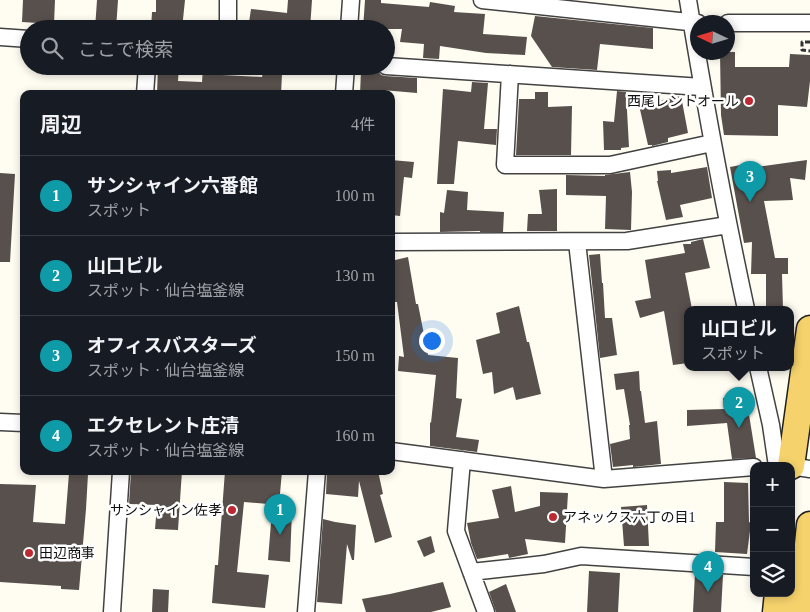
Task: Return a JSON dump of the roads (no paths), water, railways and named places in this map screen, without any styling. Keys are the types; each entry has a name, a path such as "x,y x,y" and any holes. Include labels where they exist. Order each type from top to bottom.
{"main road":[{"path":"792,462 810,329"},
{"path":"801,612 810,525"},
{"path":"776,612 778,597"}],"street":[{"path":"228,0 228,20"},
{"path":"350,20 351,0"},
{"path":"482,0 690,23"},
{"path":"688,0 692,15"},
{"path":"735,23 810,23"},
{"path":"0,37 20,38"},
{"path":"699,60 712,143 745,306"},
{"path":"395,67 702,87"},
{"path":"510,74 505,165 610,165 712,143"},
{"path":"145,90 146,75"},
{"path":"344,90 345,75"},
{"path":"395,242 627,241 728,225"},
{"path":"577,242 604,480"},
{"path":"759,371 771,425 776,462"},
{"path":"0,422 20,423"},
{"path":"395,452 604,480 750,467"},
{"path":"462,460 456,531 486,612"},
{"path":"795,466 810,468"},
{"path":"112,612 121,475"},
{"path":"306,612 316,475"},
{"path":"471,572 544,564 581,556 750,567"}],"place":[{"name":"西尾レントオール","path":"749,101"},
{"name":"オフィスバスターズ","path":"750,202"},
{"name":"山口ビル","path":"739,428"},
{"name":"サンシャイン佐孝","path":"232,510"},
{"name":"アネックス六丁の目1","path":"553,517"},
{"name":"サンシャイン六番館","path":"280,535"},
{"name":"田辺商事","path":"29,553"},
{"name":"エクセレント庄清","path":"708,592"}]}
